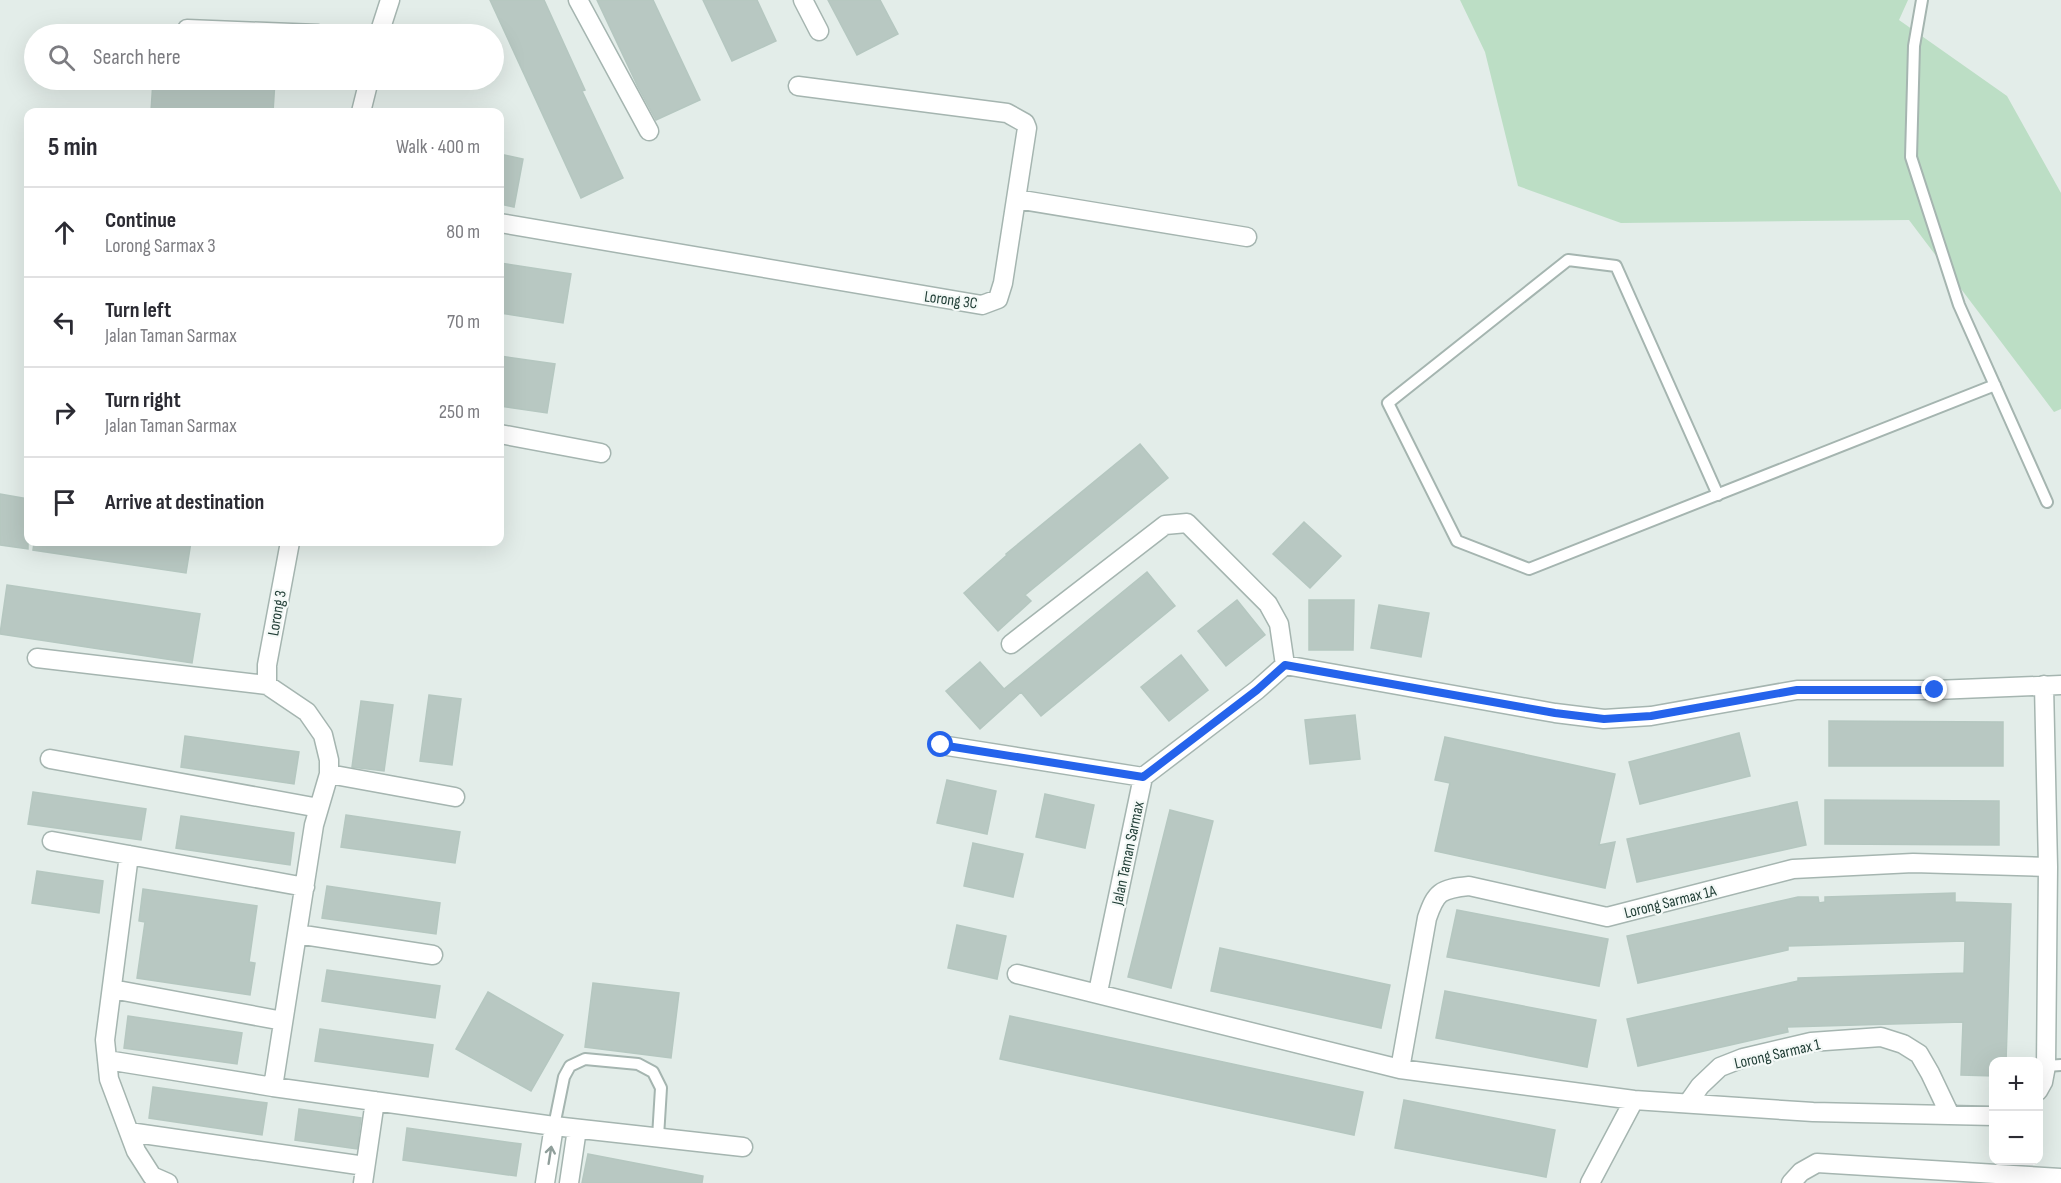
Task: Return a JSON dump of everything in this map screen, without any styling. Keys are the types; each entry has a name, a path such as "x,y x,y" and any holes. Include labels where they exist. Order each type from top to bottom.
{"street":[{"path":"382,24 390,0"},
{"path":"578,0 649,131"},
{"path":"803,0 819,31"},
{"name":"Lorong 3C","path":"504,224 982,305 998,299 1003,283 1027,128 1022,120 1007,112 798,86"},
{"path":"362,108 366,90"},
{"path":"1016,199 1247,237"},
{"path":"504,435 601,453"},
{"path":"1011,644 1165,525 1187,523 1268,604 1279,624 1285,665"},
{"name":"Lorong 3","path":"267,685 267,665 289,546"},
{"path":"37,658 267,685 307,712 323,735 329,760 329,774 319,808 273,1088"},
{"path":"1285,665 1555,713 1604,719 1651,716 1797,690 1935,690 2053,685 2054,1066 2043,1082"},
{"path":"941,745 1143,777 1257,690 1285,665"},
{"path":"50,759 319,808"},
{"path":"329,774 455,797"},
{"name":"Jalan Taman Sarmax","path":"1098,993 1143,777"},
{"path":"52,841 305,887"},
{"path":"129,855 105,1040 109,1078 136,1151 152,1176 168,1183"},
{"name":"Lorong Sarmax 1A","path":"1400,1069 1427,918 1435,897 1448,888 1469,886 1607,917 1793,869 1914,863 2052,875"},
{"path":"297,934 434,955"},
{"path":"1017,974 1400,1069 1634,1100 1813,1112 1989,1116"},
{"path":"112,989 283,1021"},
{"name":"Lorong Sarmax 1","path":"1688,1103 1700,1086 1720,1067 1743,1058 1811,1042 1881,1038 1903,1044 1918,1054 1950,1115"},
{"path":"107,1060 273,1088 577,1129 743,1147"},
{"path":"1590,1183 1634,1100"},
{"path":"129,1132 364,1174 375,1101"},
{"path":"545,1183 554,1126"},
{"path":"569,1183 577,1129"},
{"path":"1791,1183 1801,1172 1817,1163 2061,1178"}],"lane":[{"path":"1922,0 1914,46 1911,157 1959,305 2047,502"},
{"path":"1718,495 1616,266 1568,260 1388,403 1457,541 1529,569 1718,495 1995,385"},
{"path":"554,1126 564,1077 570,1066 585,1059 638,1064 654,1072 662,1088 658,1137"}],"green space":[{"path":"1460,0 1908,0 1899,20 2007,96 2061,193 2061,409 2054,412 1909,220 1621,223 1518,186 1485,52"}],"building":[{"path":"490,0 544,0 585,90 582,91 623,178 581,198 504,30 504,24 501,24"},
{"path":"597,0 653,0 700,100 656,120"},
{"path":"703,0 757,0 776,41 732,61"},
{"path":"828,0 880,0 898,34 857,55"},
{"path":"152,90 274,90 273,108 151,108"},
{"path":"504,155 523,159 514,207 504,205"},
{"path":"504,264 571,274 563,323 504,314"},
{"path":"504,357 555,364 547,413 504,407"},
{"path":"1140,444 1168,478 1025,595 1031,601 998,631 964,593 1006,554"},
{"path":"0,494 24,498 24,546 28,546 28,549 0,545"},
{"path":"1304,522 1341,556 1310,588 1273,554"},
{"path":"34,546 190,546 186,573 33,550"},
{"path":"1147,572 1175,606 1041,716 1021,692 980,729 946,691 980,662 1004,689"},
{"path":"7,585 200,614 192,663 0,634"},
{"path":"1237,600 1265,635 1226,666 1198,631"},
{"path":"1309,600 1354,600 1353,650 1309,650"},
{"path":"1379,605 1429,613 1421,657 1371,648"},
{"path":"1181,655 1208,690 1169,721 1141,687"},
{"path":"429,695 461,699 452,765 420,761"},
{"path":"361,701 393,705 384,771 352,767"},
{"path":"1355,715 1360,759 1310,764 1305,720"},
{"path":"1829,721 2003,722 2003,766 1829,766"},
{"path":"1739,733 1750,776 1640,804 1629,762"},
{"path":"185,736 299,752 294,784 181,767"},
{"path":"1445,737 1615,774 1599,845 1615,842 1605,888 1435,851 1450,783 1435,780"},
{"path":"947,780 996,791 987,834 937,823"},
{"path":"33,792 146,809 141,840 28,824"},
{"path":"1045,794 1094,805 1085,848 1036,837"},
{"path":"1825,800 1999,801 1999,845 1825,844"},
{"path":"1797,802 1806,845 1637,882 1627,839"},
{"path":"1170,810 1213,821 1171,988 1128,977"},
{"path":"346,815 460,832 455,863 341,847"},
{"path":"181,816 294,833 290,865 176,848"},
{"path":"973,843 1023,854 1013,897 964,886"},
{"path":"37,871 103,881 99,913 32,903"},
{"path":"327,886 440,903 436,934 322,918"},
{"path":"143,889 257,906 249,962 255,963 250,995 137,978 145,922 139,921"},
{"path":"1955,893 1955,902 2011,904 2006,1057 1989,1057 1989,1076 1961,1075 1963,1022 1787,1027 1788,1032 1638,1066 1627,1019 1798,981 1798,978 1964,973 1965,941 1788,946 1788,950 1638,983 1627,936 1798,897 1818,897 1819,903 1825,902 1825,897"},
{"path":"1457,910 1608,939 1599,986 1447,957"},
{"path":"957,925 1006,936 997,979 948,968"},
{"path":"1220,948 1390,985 1381,1028 1211,991"},
{"path":"327,970 440,986 435,1018 322,1001"},
{"path":"593,983 679,993 671,1058 585,1047"},
{"path":"1445,991 1596,1020 1587,1067 1436,1038"},
{"path":"488,992 563,1035 531,1091 456,1049"},
{"path":"128,1016 242,1033 237,1064 124,1048"},
{"path":"1010,1016 1363,1092 1354,1135 1000,1059"},
{"path":"320,1029 433,1045 428,1077 315,1061"},
{"path":"153,1087 267,1103 262,1135 149,1118"},
{"path":"1404,1100 1555,1130 1546,1177 1395,1148"},
{"path":"299,1109 361,1118 357,1149 295,1140"},
{"path":"407,1128 521,1144 516,1176 403,1160"},
{"path":"588,1154 703,1176 702,1183 582,1183"}],"route":[{"path":"941,745 1143,777 1257,690 1285,665 1412,689 1604,719 1651,716 1797,690 1935,690"}]}
